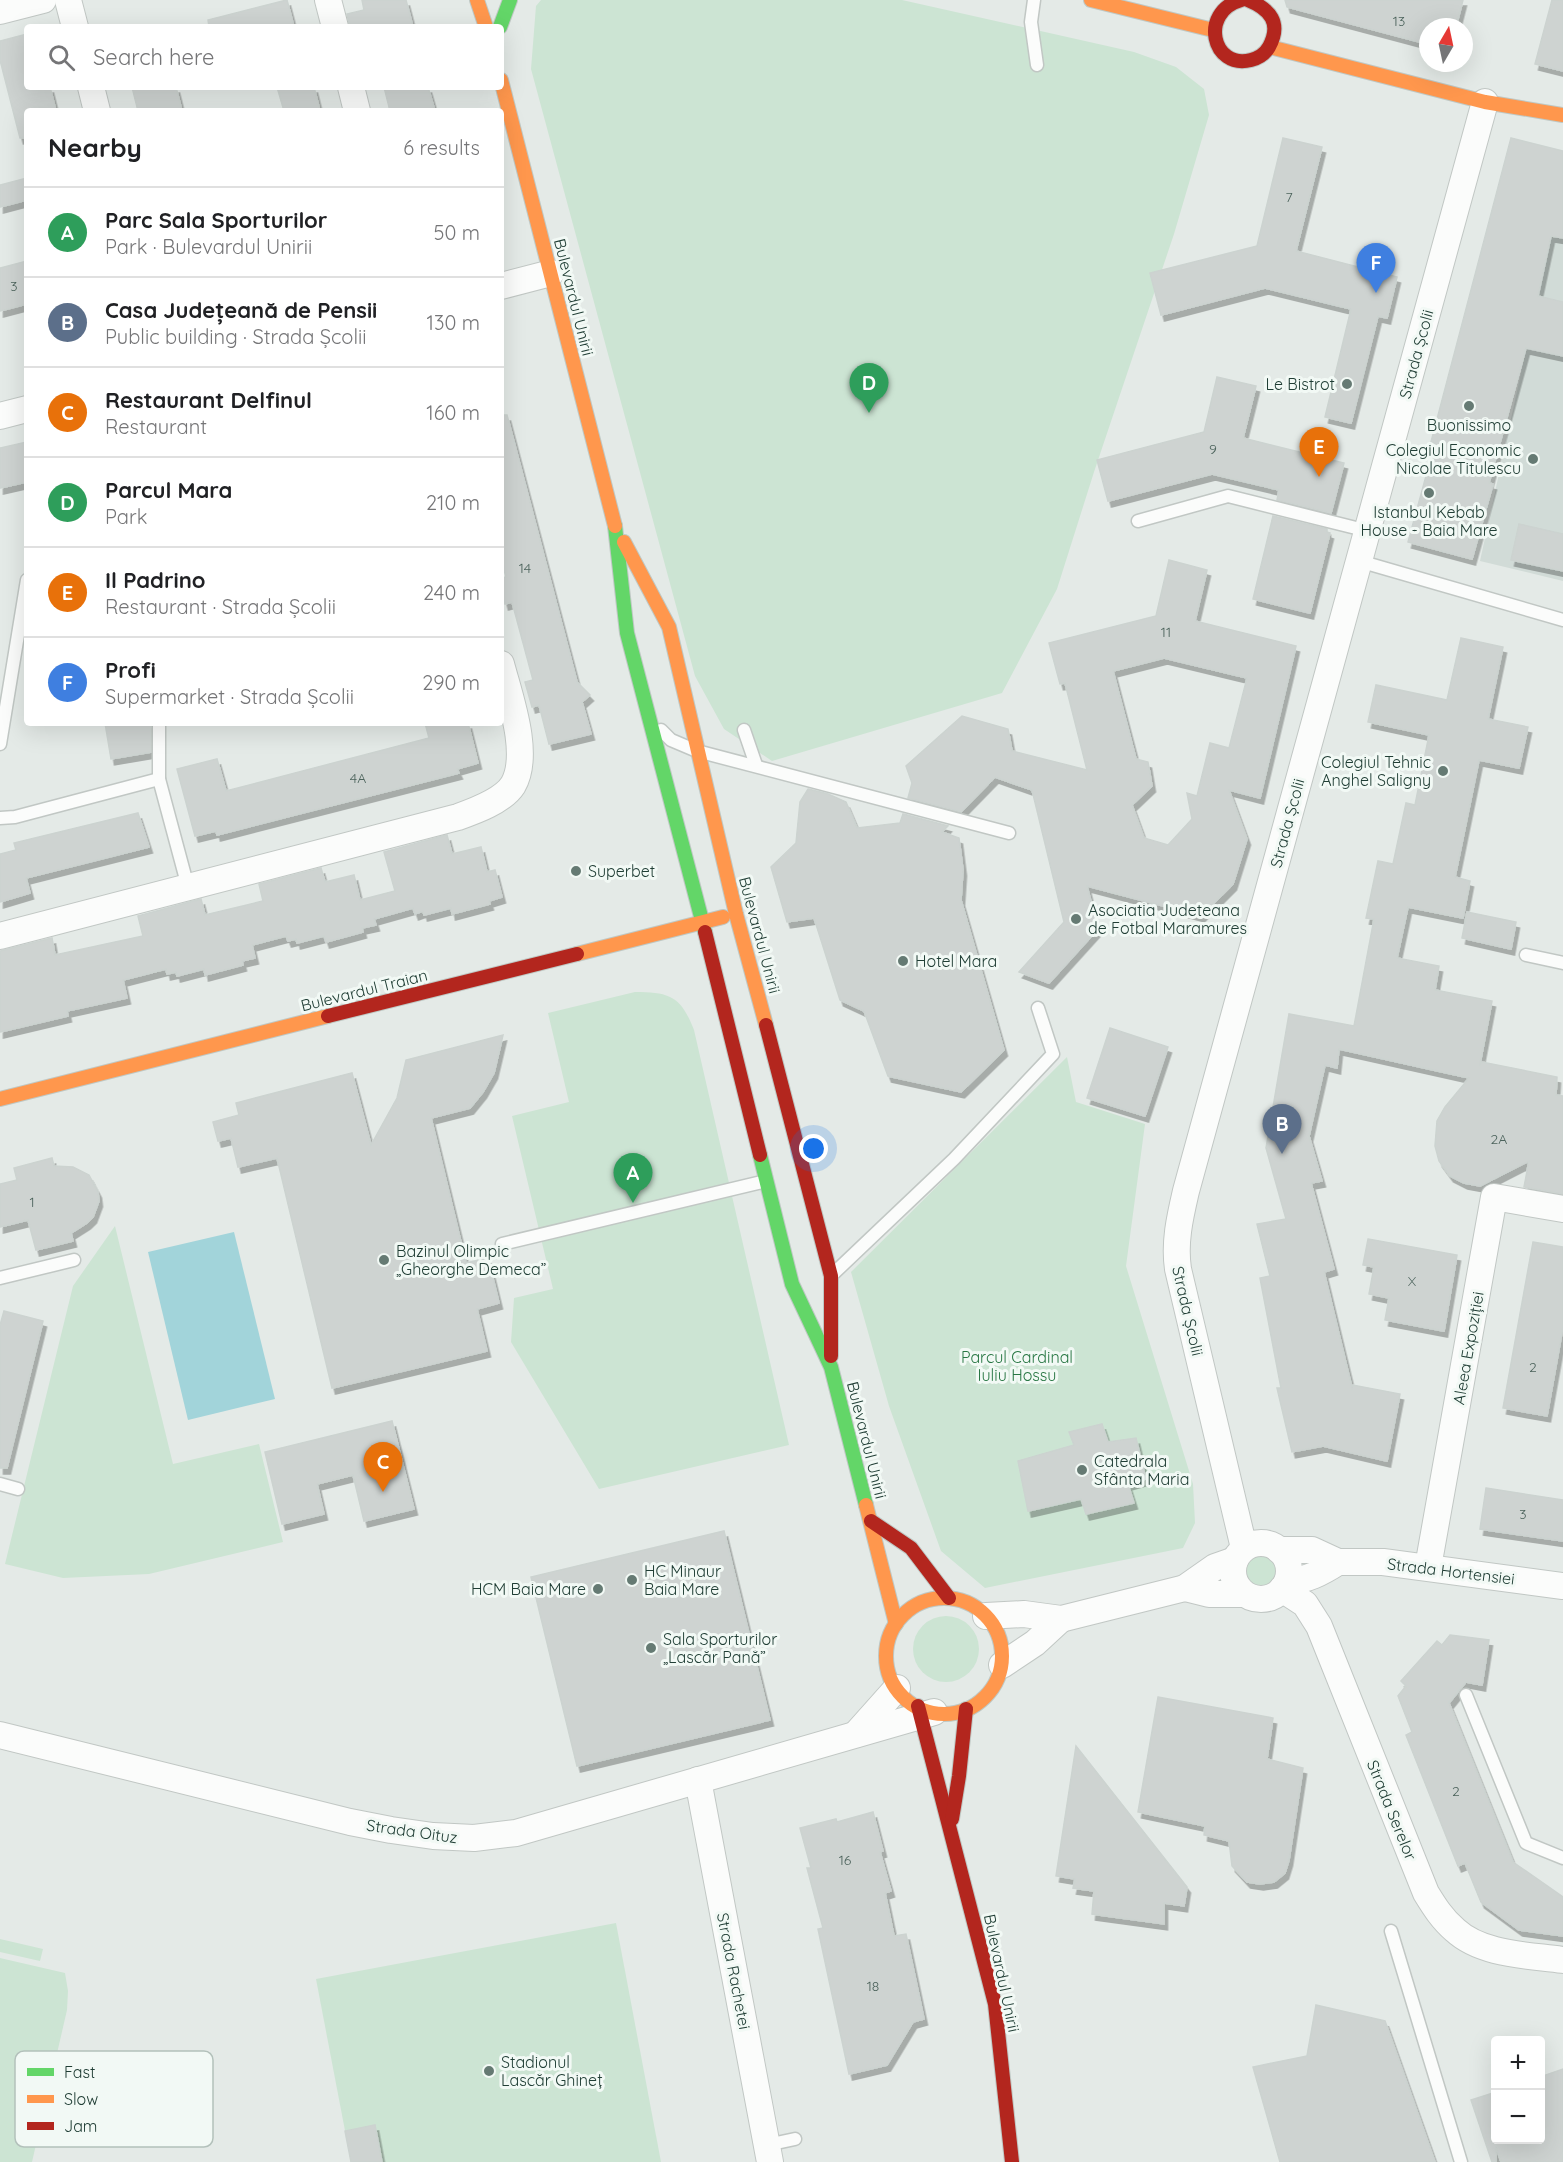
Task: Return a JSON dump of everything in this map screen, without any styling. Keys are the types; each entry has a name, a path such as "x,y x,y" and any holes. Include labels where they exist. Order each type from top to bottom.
{"main road":[{"path":"477,0 485,24"},
{"path":"501,24 510,0"},
{"path":"1091,0 1213,30"},
{"path":"1241,0 1228,2 1215,21 1213,30 1220,49 1227,56 1246,61 1264,54 1270,47 1275,29 1275,0"},
{"path":"1248,0 1263,5 1274,20"},
{"path":"1270,47 1485,102 1563,116"},
{"name":"Bulevardul Unirii","path":"504,90 615,522 627,633 651,720 792,1284 831,1367 896,1624"},
{"name":"Bulevardul Unirii","path":"615,522 669,627 736,914 806,1172 831,1276 831,1367"},
{"name":"Bulevardul Traian","path":"0,1099 736,914"},
{"name":"Bulevardul Unirii","path":"871,1521 911,1548 949,1598"},
{"path":"949,1598 963,1601 986,1616 993,1624 1001,1644 1002,1665 990,1692 979,1702 954,1713 924,1711 908,1701 897,1688 889,1673 886,1656 889,1639 896,1624 906,1612 934,1599 949,1598"},
{"name":"Bulevardul Unirii","path":"950,1829 959,1776 966,1709"},
{"name":"Bulevardul Unirii","path":"924,1711 950,1829 995,2004 1012,2162"}],"street":[{"path":"0,11 43,0"},
{"path":"68,0 74,24"},
{"path":"328,0 334,24"},
{"path":"92,90 96,108"},
{"path":"352,90 356,108"},
{"name":"Strada Școlii","path":"1240,1554 1178,1269 1176,1245 1186,1191 1485,102"},
{"path":"504,285 551,273"},
{"path":"0,416 24,410"},
{"path":"0,936 458,817 488,806 513,785 520,759 518,729 504,675"},
{"name":"Aleea Expoziției","path":"1428,1567 1494,1197 1563,1209"},
{"path":"986,1616 1024,1614 1061,1619 1185,1588 1206,1573 1262,1543 1279,1550 1288,1564 1284,1585"},
{"name":"Strada Hortensiei","path":"1279,1550 1312,1550 1338,1562 1383,1562 1563,1586"},
{"path":"1240,1554 1234,1578 1237,1587 1244,1594"},
{"path":"1185,1588 1209,1594 1244,1594 1260,1599 1268,1598 1284,1585 1314,1577 1338,1562"},
{"name":"Strada Serelor","path":"1284,1585 1305,1604 1319,1626 1426,1893 1439,1914 1456,1931 1475,1943 1498,1950 1563,1960"},
{"path":"1002,1665 1035,1643 1061,1619"},
{"path":"856,1734 897,1688"},
{"name":"Strada Oituz","path":"0,1735 350,1822 433,1836 474,1838 516,1833 856,1734 924,1711"},
{"name":"Strada Rachetei","path":"698,1780 768,2153"}],"lane":[{"path":"1035,0 1031,22 1037,65"},
{"path":"1138,521 1228,496 1368,531"},
{"path":"1359,561 1563,620"},
{"path":"0,744 24,598"},
{"path":"651,720 671,740 697,751 1009,833"},
{"path":"159,726 159,779 188,887"},
{"path":"744,730 756,765"},
{"path":"0,818 15,817 159,779"},
{"path":"1526,955 1563,963"},
{"path":"831,1276 954,1159 1053,1054 1038,1008"},
{"path":"502,1244 766,1181"},
{"path":"0,1278 74,1260"},
{"path":"0,1484 18,1489"},
{"path":"1466,1695 1526,1843 1563,1858"},
{"path":"1391,1931 1461,2162"},
{"path":"768,2153 795,2139"}],"shaded area":[{"name":"Colegiul Economic Nicolae Titulescu","path":"1563,180 1563,581 1480,561"}],"green space":[{"path":"541,0 902,0 1134,52 1176,67 1204,89 1209,115 1174,234 1057,589 1002,693 772,761 724,729 695,676 531,69 536,6"},
{"path":"635,992 658,993 673,999 684,1010 694,1030 789,1445 599,1489 511,1342 514,1298 553,1289 512,1116 569,1102 548,1013"},
{"name":"Parcul Cardinal Iuliu Hossu","path":"1067,1057 1076,1102 1145,1124 1126,1266 1193,1484 1195,1523 1183,1548 985,1588 941,1551 889,1406 851,1272"},
{"path":"115,1226 173,1464 259,1444 283,1542 149,1574 63,1578 5,1564 73,1286"},
{"path":"1261,1555 1273,1559 1277,1571 1273,1583 1261,1587 1249,1583 1245,1571 1249,1559"},
{"path":"946,1616 959,1618 969,1626 977,1636 979,1649 977,1662 969,1672 959,1680 946,1682 933,1680 923,1672 915,1662 913,1649 915,1636 923,1626 933,1618"},
{"name":"Stadionul Lascăr Ghineț","path":"616,1923 661,2162 351,2162 316,1979"},
{"path":"0,1939 43,1949 40,1961 0,1952"},
{"path":"0,1958 65,1973 68,1991 67,2010 58,2051 15,2051 15,2147 35,2147 32,2162 0,2162"}],"water":[{"path":"234,1232 275,1399 188,1420 148,1252"}],"building":[{"path":"287,0 293,24 209,24 208,20"},
{"path":"362,0 406,0 412,24 349,24 347,14 364,10"},
{"path":"1285,0 1463,0 1458,18 1419,18 1419,42 1287,7"},
{"path":"1552,0 1563,0 1563,71 1535,64"},
{"path":"24,35 24,90 51,90 55,108 24,108 24,138 20,138 0,60 0,41"},
{"path":"133,90 177,90 181,108 137,108"},
{"path":"278,90 315,90 319,108 283,108"},
{"path":"385,90 429,90 434,108 389,108"},
{"path":"1283,138 1322,147 1296,251 1397,277 1387,318 1378,316 1351,423 1325,417 1351,309 1265,288 1161,315 1150,273 1257,246"},
{"path":"1511,138 1563,151 1563,238 1551,236 1538,296 1563,302 1563,356 1526,348 1489,483 1493,484 1472,559 1408,542 1435,443 1431,442"},
{"path":"24,179 24,201 0,207 0,185"},
{"path":"24,262 24,305 0,311 0,268"},
{"path":"1217,377 1256,386 1243,438 1344,463 1331,513 1277,500 1279,490 1212,474 1108,501 1097,460 1204,432"},
{"path":"504,415 507,415 577,682 590,695 582,702 591,734 549,744 539,705 532,707 525,682 533,680 512,602 505,604 504,600 504,577 506,577 504,569"},
{"path":"24,443 24,483 0,488 0,448"},
{"path":"1273,516 1327,529 1330,533 1310,613 1253,599"},
{"path":"1519,524 1563,534 1563,571 1511,560"},
{"path":"1169,560 1207,570 1195,621 1296,646 1260,798 1229,790 1247,839 1233,884 1201,916 1087,886 1098,929 1049,983 1019,972 1064,922 1032,790 995,777 961,812 908,798 912,783 906,766 962,716 1008,729 1012,751 1087,770 1065,683 1060,684 1049,643 1156,616","holes":["1164,658 1247,678 1229,748 1210,743 1197,796 1187,793 1192,819 1168,845 1144,838 1132,805 1152,786 1148,762 1136,759 1113,671"]},
{"path":"1461,638 1503,647 1488,719 1528,727 1519,768 1479,760 1455,877 1470,881 1463,918 1408,907 1397,958 1439,966 1435,990 1492,1001 1480,1064 1482,1062 1557,1077 1556,1095 1563,1096 1563,1194 1524,1187 1529,1161 1480,1186 1464,1183 1450,1176 1439,1161 1435,1146 1437,1121 1445,1107 1469,1078 1339,1049 1337,1068 1325,1065 1309,1136 1322,1181 1311,1183 1334,1269 1324,1272 1352,1388 1353,1385 1400,1394 1387,1461 1323,1446 1292,1452 1277,1388 1281,1388 1260,1278 1270,1276 1257,1224 1286,1219 1266,1148 1289,1014 1354,1026 1374,919 1366,918 1378,861 1393,864 1406,803 1415,805 1429,735 1368,722 1376,685 1447,700"},
{"path":"106,726 151,726 151,752 111,759"},
{"path":"426,726 469,726 478,763 457,769 459,773 217,835 216,831 195,836 177,769 217,759 226,791 429,738"},
{"name":"Hotel Mara","path":"808,789 846,802 857,828 900,823 903,814 948,826 942,832 959,838 963,870 961,900 1004,1050 961,1092 888,1076 864,1011 840,1000 814,918 787,922 771,867 796,843 800,802"},
{"path":"138,813 149,847 26,878 30,893 0,902 0,854 16,850 14,843"},
{"path":"447,835 452,854 481,847 487,872 495,870 502,897 489,901 490,904 452,914 451,908 424,915 423,911 415,914 413,908 374,919 376,925 362,928 363,932 326,942 324,936 297,943 296,939 288,941 286,936 252,945 255,958 242,961 243,965 205,975 204,969 177,976 176,972 167,974 166,969 123,980 127,998 67,1011 68,1016 0,1032 0,951 52,938 55,955 143,936 138,916 201,899 205,915 263,901 259,884 321,868 325,882 354,875 360,900 395,891 384,852"},
{"path":"1467,912 1516,922 1511,949 1462,938"},
{"path":"1110,1028 1168,1047 1145,1116 1087,1098"},
{"name":"Bazinul Olimpic „Gheorghe Demeca”","path":"503,1035 494,1073 470,1108 431,1118 466,1263 488,1258 499,1303 477,1309 487,1351 332,1388 277,1158 238,1167 231,1138 218,1141 213,1122 239,1115 236,1103 352,1073 371,1145 397,1098 406,1060"},
{"path":"52,1158 54,1166 73,1167 89,1175 98,1192 99,1201 93,1217 71,1233 73,1241 36,1250 28,1220 0,1227 0,1184 17,1180 14,1168"},
{"path":"1368,1239 1457,1255 1444,1331 1385,1320 1389,1298 1369,1294 1374,1267 1363,1265"},
{"path":"1533,1242 1563,1247 1563,1327 1547,1416 1503,1408"},
{"path":"4,1311 43,1321 7,1468 0,1468 0,1325"},
{"path":"392,1421 414,1509 364,1521 353,1475 317,1484 324,1514 282,1524 265,1452"},
{"name":"Catedrala Sfânta Maria","path":"1102,1424 1108,1442 1136,1438 1146,1479 1128,1484 1134,1503 1086,1514 1081,1499 1028,1511 1018,1461 1074,1445 1069,1432"},
{"path":"1486,1488 1563,1500 1563,1541 1480,1529"},
{"name":"Sala Sporturilor „Lascăr Pană”","path":"724,1531 770,1720 577,1766 531,1577"},
{"path":"1450,1635 1489,1640 1482,1685 1466,1682 1449,1703 1513,1862 1563,1897 1563,1936 1519,1930 1481,1902 1465,1863 1458,1866 1406,1735 1412,1732 1398,1696 1406,1686 1401,1681 1437,1641 1442,1645"},
{"path":"1158,1697 1273,1718 1267,1759 1303,1768 1289,1860 1285,1873 1274,1882 1260,1884 1247,1882 1232,1866 1229,1841 1204,1835 1205,1826 1138,1812"},
{"path":"1076,1746 1187,1887 1184,1906 1164,1903 1164,1924 1092,1914 1094,1891 1073,1888 1075,1879 1056,1876"},
{"path":"873,1812 883,1851 880,1852 891,1891 885,1893 894,1936 906,1934 924,2019 913,2022 887,2065 849,2074 818,1929 823,1928 807,1868 811,1868 800,1828 836,1819 837,1822"},
{"path":"1316,2005 1385,2021 1435,2162 1280,2162 1253,2067 1307,2056"},
{"path":"1563,2069 1563,2162 1501,2162 1496,2147 1496,2162 1492,2162 1471,2100 1491,2094 1491,2144 1545,2144 1545,2075"},
{"path":"375,2125 382,2162 351,2162 345,2131"}],"traffic: fast":[{"path":"501,24 510,0"},
{"path":"615,526 627,633 705,932"},
{"path":"760,1155 792,1284 831,1367 866,1505"}],"traffic: slow":[{"path":"477,0 485,24"},
{"path":"1091,0 1213,30"},
{"path":"1270,47 1485,102 1563,115"},
{"path":"504,90 615,526"},
{"path":"624,542 669,627 736,914 766,1025"},
{"path":"577,954 723,917"},
{"path":"0,1099 328,1016"},
{"path":"866,1505 896,1624"},
{"path":"944,1598 966,1603 985,1615 997,1634 1002,1656 997,1678 985,1697 966,1709 944,1714 922,1709 903,1697 891,1678 886,1656 891,1634 903,1615 922,1603 944,1598"}],"traffic: jam":[{"path":"1241,0 1228,6 1219,16 1215,27 1220,49 1227,57 1238,61 1251,60 1264,54 1273,38 1272,18 1268,12 1248,0"},
{"path":"705,932 760,1155"},
{"path":"328,1016 577,954"},
{"path":"766,1025 831,1276 831,1356"},
{"path":"871,1521 911,1548 949,1598"},
{"path":"918,1706 995,2004 1012,2162"},
{"path":"952,1819 966,1709"}],"place":[{"name":"Profi","path":"1376,293"},
{"name":"Le Bistrot","path":"1347,384"},
{"name":"Buonissimo","path":"1469,406"},
{"name":"Parcul Mara","path":"869,413"},
{"name":"Colegiul Economic Nicolae Titulescu","path":"1533,459"},
{"name":"Il Padrino","path":"1319,477"},
{"name":"Istanbul Kebab House - Baia Mare","path":"1429,493"},
{"name":"Colegiul Tehnic Anghel Saligny","path":"1443,771"},
{"name":"Superbet","path":"576,871"},
{"name":"Asociatia Judeteana de Fotbal Maramures","path":"1076,919"},
{"name":"Hotel Mara","path":"903,961"},
{"name":"Casa Județeană de Pensii","path":"1282,1154"},
{"name":"Parc Sala Sporturilor","path":"633,1203"},
{"name":"Bazinul Olimpic „Gheorghe Demeca”","path":"384,1260"},
{"name":"Catedrala Sfânta Maria","path":"1082,1470"},
{"name":"Restaurant Delfinul","path":"383,1492"},
{"name":"HC Minaur Baia Mare","path":"632,1580"},
{"name":"HCM Baia Mare","path":"598,1589"},
{"name":"Sala Sporturilor „Lascăr Pană”","path":"651,1648"},
{"name":"Stadionul Lascăr Ghineț","path":"489,2071"}]}
